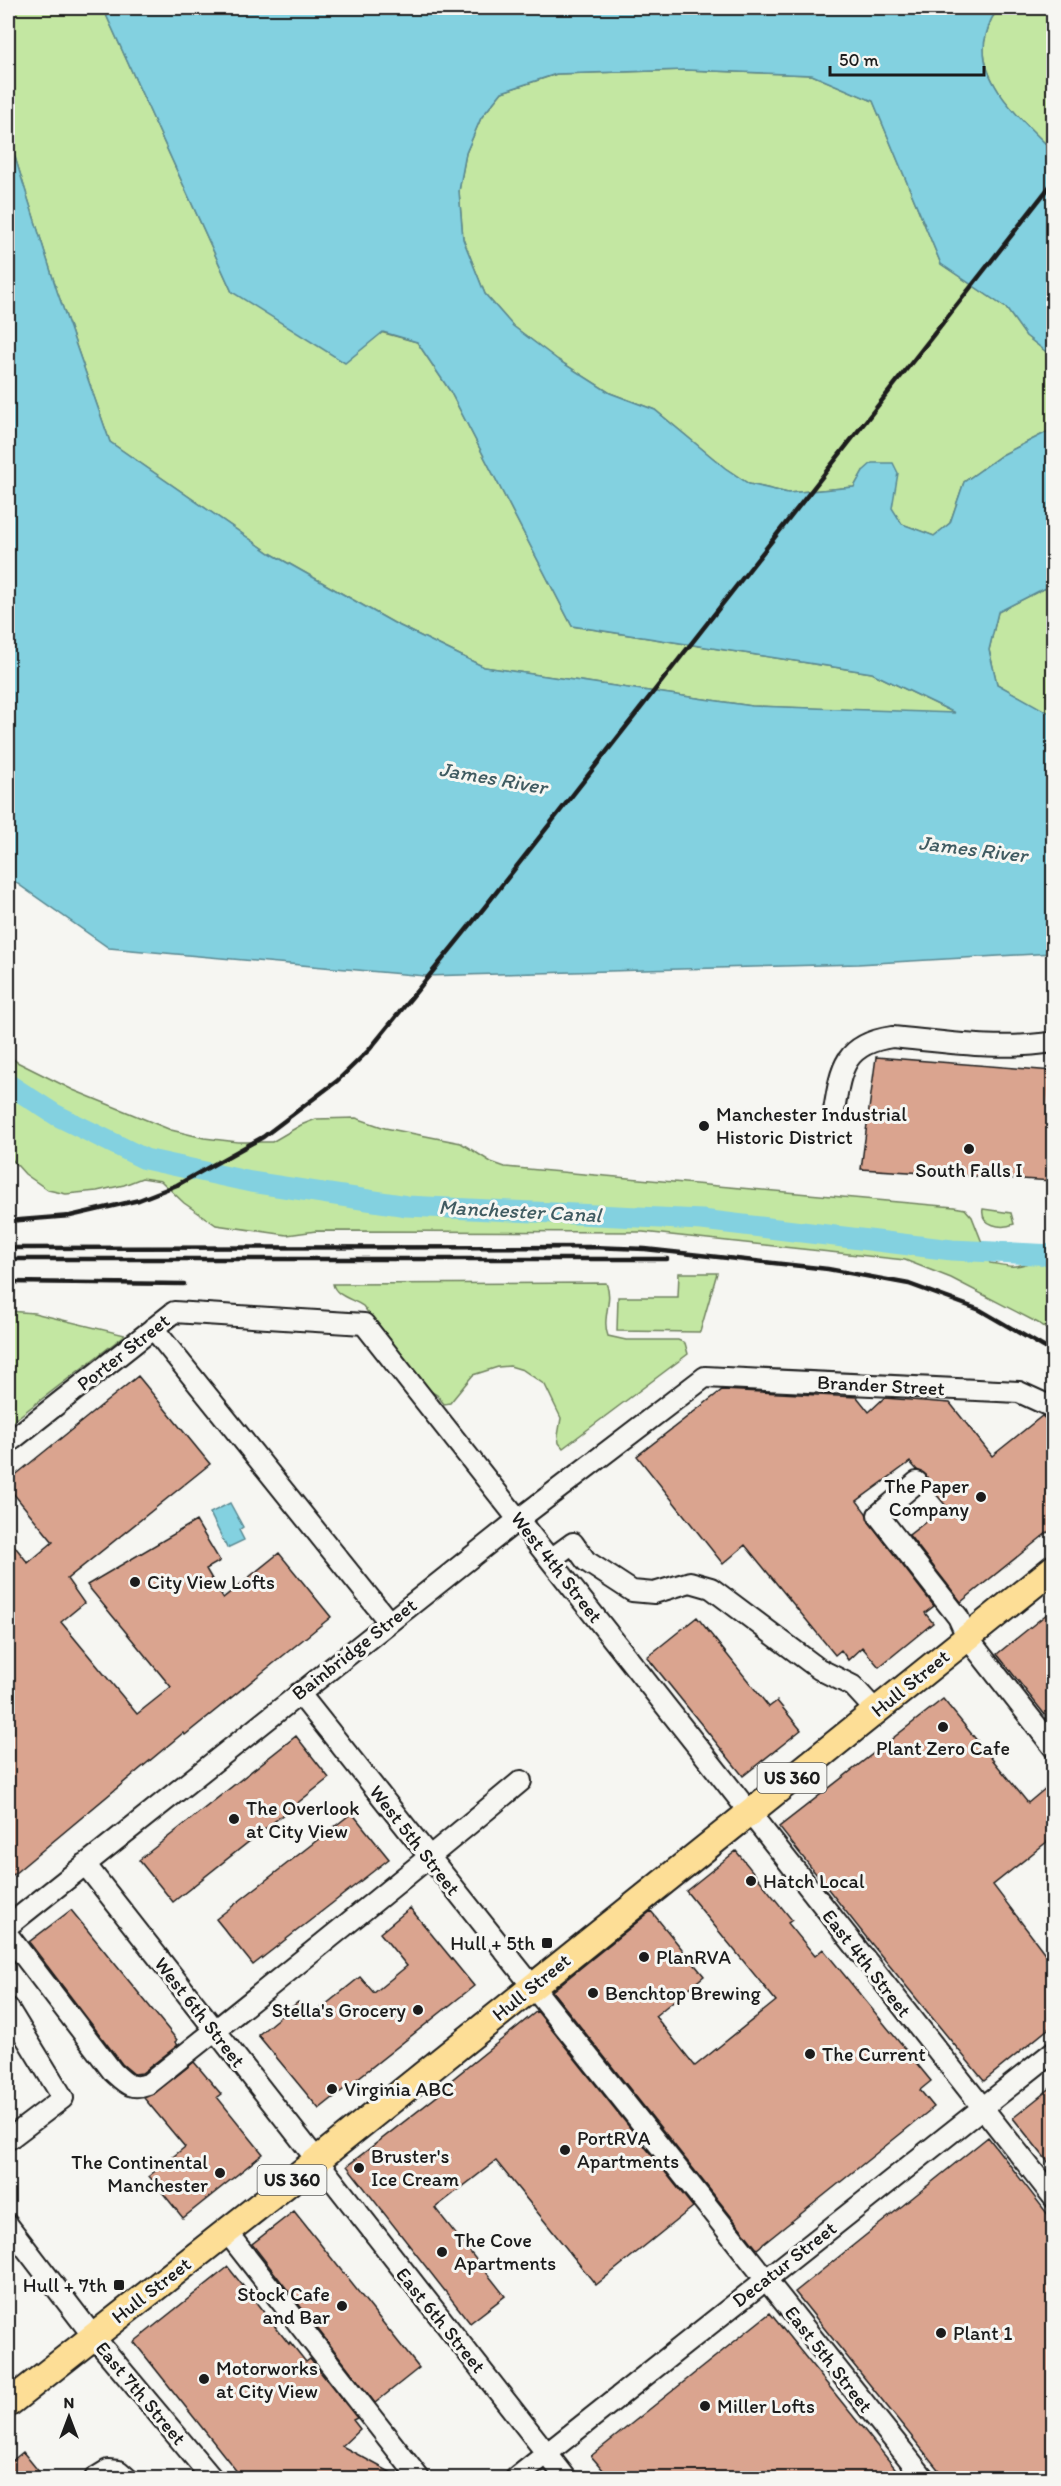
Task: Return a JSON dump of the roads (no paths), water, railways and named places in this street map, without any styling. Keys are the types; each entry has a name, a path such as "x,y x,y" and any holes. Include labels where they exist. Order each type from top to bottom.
{"main road":[{"name":"Hull Street","path":"8,2404 316,2161 1053,1568"}],"street":[{"path":"834,1111 840,1076 849,1056 859,1047 875,1039 892,1036 994,1047 1024,1047 1053,1042"},
{"name":"Porter Street","path":"8,1443 174,1312 364,1324"},
{"name":"West 4th Street","path":"364,1324 749,1812"},
{"path":"153,1328 388,1622"},
{"name":"Bainbridge Street","path":"8,1926 388,1622 705,1377"},
{"name":"Brander Street","path":"705,1377 1018,1392 1053,1408"},
{"path":"917,1482 878,1515 958,1617 968,1637 1053,1748"},
{"path":"551,1559 573,1543 586,1561 632,1591 654,1593 690,1582 711,1588 819,1669 852,1686 876,1711"},
{"name":"West 5th Street","path":"299,1693 531,1987"},
{"path":"8,1935 113,2072 129,2087 138,2088 148,2084 215,2031 521,1781"},
{"name":"East 4th Street","path":"749,1812 1053,2198"},
{"name":"West 6th Street","path":"85,1864 316,2161"},
{"name":"East 5th Street","path":"531,1987 924,2478"},
{"path":"8,2008 63,2098 9,2139 8,2137"},
{"name":"Decatur Street","path":"516,2478 1053,2051"},
{"name":"East 6th Street","path":"316,2161 566,2478"},
{"name":"East 7th Street","path":"8,2225 93,2336 212,2478"},
{"path":"226,2232 419,2478"},
{"path":"94,2478 108,2470 119,2471 127,2478"}],"water":[{"name":"James River","path":"103,8 1002,8 993,16 986,35 984,52 987,68 1004,99 1053,151 1053,357 1026,336 1006,308 941,264 873,101 812,75 686,70 556,74 502,92 481,118 466,153 459,191 463,239 485,294 513,326 558,360 610,393 655,410 725,468 749,484 788,493 854,487 863,471 872,463 893,463 898,473 892,508 902,524 934,536 950,523 964,482 1002,455 1053,429 1053,586 998,612 989,650 997,684 1047,712 1053,711 1053,953 858,964 425,976 109,948 8,877 8,135 57,291 110,442 270,553 394,623 484,667 752,706 955,713 872,673 572,626 450,391 417,342 383,332 345,363 232,292"},
{"path":"230,1503 243,1527 239,1530 244,1540 227,1548 210,1513"}],"waterway":[{"name":"Manchester Canal","path":"8,1084 56,1115 145,1159 251,1182 407,1206 702,1220 952,1250 1054,1255"}],"tunnel":[{"path":"1047,1102 1054,1103"}],"railway":[{"path":"8,1221 70,1216 139,1200 177,1185 263,1137 337,1081 369,1050 484,908 1054,181"},
{"path":"8,1248 591,1247 645,1249 828,1269 909,1284 980,1310 1054,1353"},
{"path":"8,1259 667,1259"},
{"path":"8,1282 184,1284"}],"place":[{"name":"Manchester Industrial Historic District","path":"704,1126"},
{"name":"South Falls I","path":"969,1149"},
{"name":"The Paper Company","path":"981,1497"},
{"name":"City View Lofts","path":"135,1582"},
{"name":"Plant Zero Cafe","path":"943,1727"},
{"name":"The Overlook at City View","path":"234,1819"},
{"name":"Hatch Local","path":"751,1881"},
{"name":"Hull + 5th","path":"547,1943"},
{"name":"PlanRVA","path":"644,1957"},
{"name":"Benchtop Brewing","path":"593,1993"},
{"name":"Stella's Grocery","path":"418,2010"},
{"name":"The Current","path":"810,2054"},
{"name":"Virginia ABC","path":"332,2089"},
{"name":"PortRVA Apartments","path":"565,2150"},
{"name":"Bruster's Ice Cream","path":"359,2168"},
{"name":"The Continental Manchester","path":"220,2173"},
{"name":"The Cove Apartments","path":"442,2252"},
{"name":"Hull + 7th","path":"119,2285"},
{"name":"Stock Cafe and Bar","path":"342,2306"},
{"name":"Plant 1","path":"941,2333"},
{"name":"Motorworks at City View","path":"204,2379"},
{"name":"Miller Lofts","path":"705,2406"}]}
